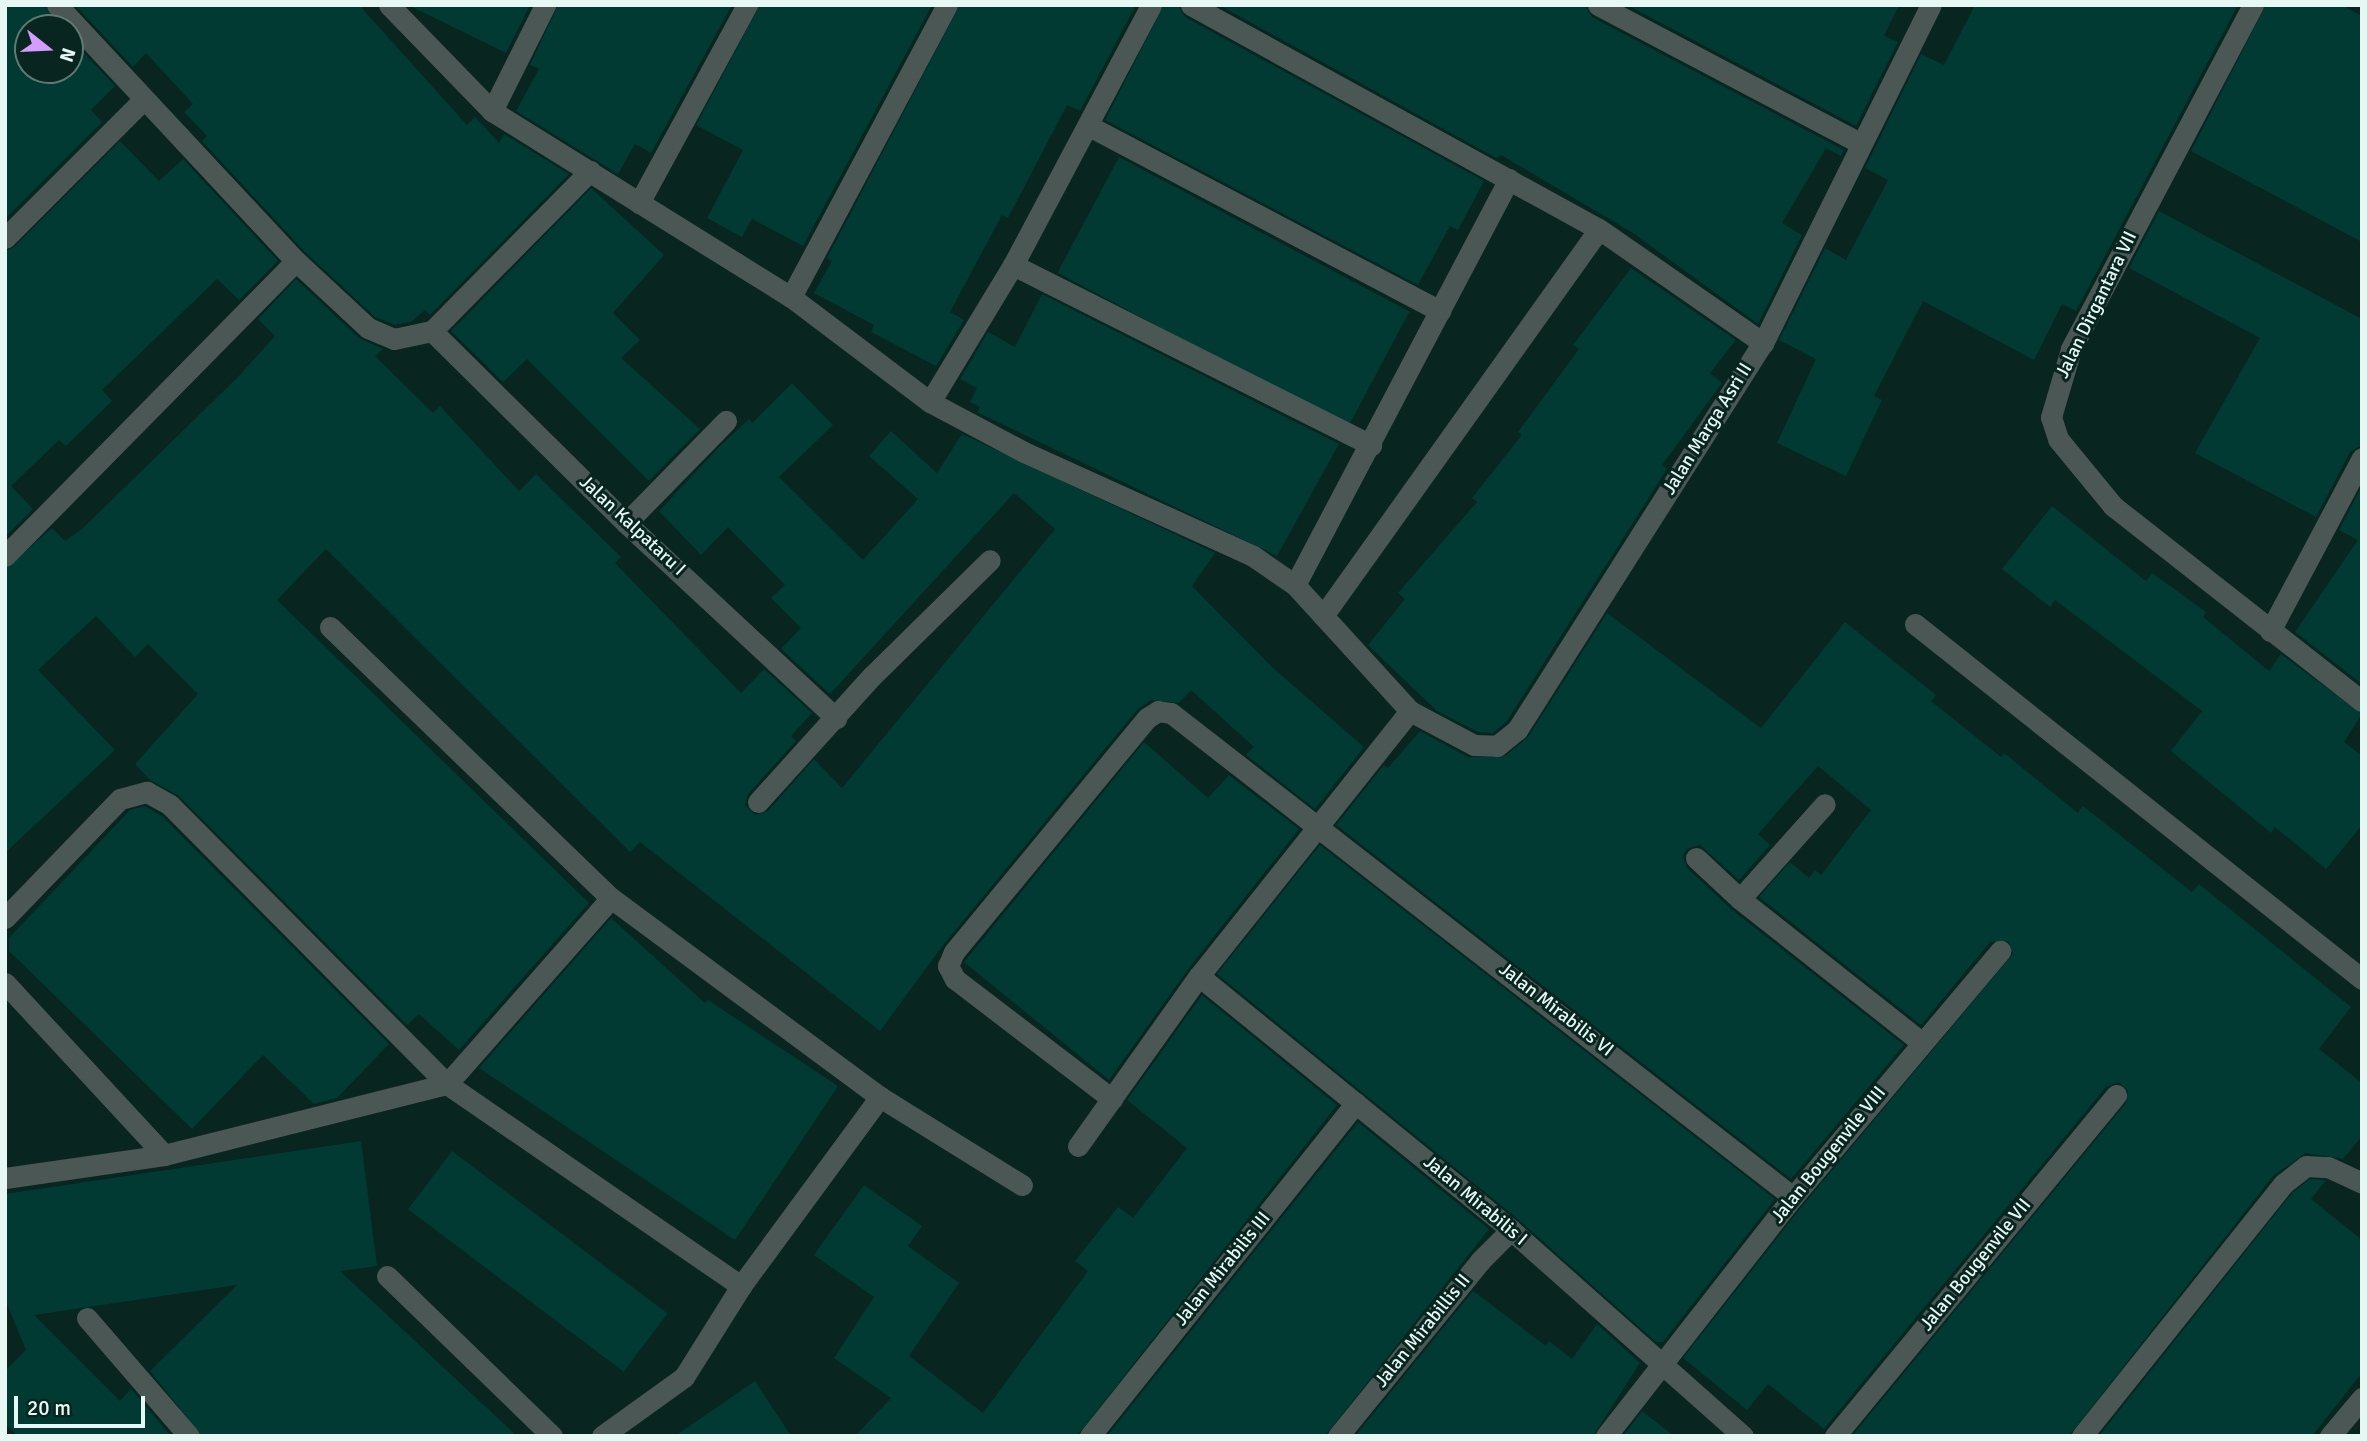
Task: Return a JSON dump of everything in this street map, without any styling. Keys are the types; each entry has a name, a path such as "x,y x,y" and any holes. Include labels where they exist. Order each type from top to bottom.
{"street":[{"path":"57,5 296,261 368,328 394,339 432,331 590,171"},
{"name":"Jalan Marga Asri II","path":"389,5 492,111 791,297 930,402 1024,452 1253,556 1295,585 1410,710 1474,745 1497,746 1517,730 1763,343 1860,143 1931,5"},
{"path":"492,111 545,5"},
{"path":"639,203 747,5"},
{"path":"791,297 947,5"},
{"path":"930,402 1013,265 1152,5"},
{"path":"1191,5 1599,229 1763,343"},
{"path":"1598,5 1860,143"},
{"name":"Jalan Dirgantara VII","path":"2253,5 2071,349 2051,417 2058,439 2113,506 2362,701"},
{"path":"5,237 143,100"},
{"path":"1089,126 1440,311"},
{"path":"1295,585 1509,180"},
{"path":"1324,616 1599,229"},
{"path":"5,556 296,261"},
{"path":"1013,265 1371,445"},
{"name":"Jalan Kalpataru I","path":"432,331 626,523 836,718"},
{"path":"626,523 726,421"},
{"path":"2270,631 2362,458"},
{"path":"758,802 990,560"},
{"path":"1915,624 2362,979"},
{"path":"330,627 611,898 880,1097 1022,1185"},
{"path":"1078,1146 1199,976 1410,710"},
{"name":"Jalan Mirabilis VI","path":"1112,1099 955,979 948,967 954,952 1147,718 1158,712 1171,713 1319,824 1793,1197"},
{"path":"5,918 120,799 147,792 170,804 447,1084 741,1286"},
{"path":"1740,899 1825,804"},
{"path":"1696,858 1740,899 1921,1042"},
{"path":"5,1178 164,1155 447,1084 611,898"},
{"name":"Jalan Bougenvile VIII","path":"1605,1436 1793,1197 2000,951"},
{"name":"Jalan Mirabilis I","path":"1199,976 1511,1230 1743,1436"},
{"path":"5,984 164,1155"},
{"name":"Jalan Bougenvile VII","path":"1835,1436 2116,1095"},
{"path":"602,1436 684,1377 741,1286 880,1097"},
{"name":"Jalan Mirabilis III","path":"1090,1436 1356,1103"},
{"path":"2082,1436 2283,1184 2306,1166 2328,1167 2362,1183"},
{"name":"Jalan Mirabillis II","path":"1338,1436 1480,1261 1511,1230"},
{"path":"387,1276 552,1436"},
{"path":"87,1318 189,1436"},
{"path":"2330,1436 2362,1398"}],"building":[{"path":"5,5 44,5 51,14 14,14 14,84 84,84 84,53 115,86 91,110 102,122 5,219"},
{"path":"75,5 359,5 467,125 475,117 499,143 504,134 569,174 430,315 425,310 411,322 395,325 375,317 305,252 202,141 207,136 184,112 193,104 146,53 133,67"},
{"path":"408,5 530,5 506,53"},
{"path":"558,5 732,5 651,153 635,144 618,174 516,111 539,69 530,65"},
{"path":"760,5 932,5 803,246 752,219 742,237 707,218 743,150 696,125"},
{"path":"960,5 1136,5 1080,111 1067,105 1008,218 1002,215 950,312 964,320 936,366 871,332 874,325 814,293 832,261 827,258"},
{"path":"1164,5 1178,5 1185,17 1484,181 1458,230 1450,226 1418,285 1105,120"},
{"path":"1219,5 1585,5 1592,17 1844,150 1841,156 1826,148 1782,223 1802,235 1758,324 1633,233 1501,155 1496,158"},
{"path":"1627,5 1899,5 1884,36 1898,42 1856,126"},
{"path":"1975,5 2238,5 2076,311 2062,304 2034,360 1923,301 1874,396 1882,400 1846,476 1777,443 1816,359 1779,340 1825,248 1846,260 1888,180 1865,168 1921,54 1944,65"},
{"path":"2266,5 2341,5 2362,16 2362,242 2191,151"},
{"path":"120,141 159,181 183,159 278,261 239,300 217,279 102,390 112,401 66,446 59,440 11,486 33,509 5,537 5,251 14,247"},
{"path":"1119,157 1409,311 1348,427 1057,273"},
{"path":"591,188 664,255 613,313 640,340 621,358 700,429 649,481 527,359 503,382 451,331"},
{"path":"2159,211 2362,319 2362,445 2350,452 2316,517 2195,453 2260,338 2129,268"},
{"path":"1631,268 1736,340 1710,373 1722,383 1662,465 1667,469 1507,721 1493,733 1478,732 1437,711 1368,645 1405,599 1398,593 1477,502 1472,498 1522,435 1518,432 1579,349 1573,345"},
{"path":"296,279 359,338 383,349 375,356 433,413 440,406 519,491 536,474 621,557 615,563 741,693 764,669 812,713 791,736 796,741 748,794 745,805 755,815 768,811 814,759 842,788 1055,529 1014,493 830,694 781,649 801,628 771,598 785,585 728,527 701,555 659,511 719,447 749,419 752,423 792,383 833,425 779,477 863,560 918,499 869,456 891,431 937,473 962,434 1215,553 1192,586 1273,668 1364,747 1315,809 1246,755 1254,747 1191,690 1179,703 1151,700 1137,710 944,944 880,1031 640,842 630,852 326,549 277,600 589,903 459,1050 419,1014 407,1025 179,796 150,780 135,764 198,694 148,644 135,657 96,616 38,670 115,750 5,853 5,569 52,528 65,541 82,529 238,377 275,336 258,319"},
{"path":"1042,294 1339,444 1277,556 977,412 980,407 970,402 977,388 960,379 988,332 1015,347"},
{"path":"2362,486 2362,684 2295,632 2358,540 2339,530"},
{"path":"2052,506 2146,581 2152,573 2206,612 2203,617 2269,671 2281,654 2362,714 2344,742 2362,756 2362,825 2326,869 2275,827 2271,833 2171,751 2202,711 2055,600 2050,607 2002,569"},
{"path":"1607,613 1761,728 1845,622 1936,695 1931,701 2001,757 2004,753 2078,813 2083,806 2192,892 2199,884 2351,1007 2319,1049 2362,1083 2362,1136 2343,1159 2306,1153 2273,1176 2069,1436 1852,1436 2126,1103 2128,1091 2119,1082 2106,1087 1824,1429 1768,1384 1747,1410 1683,1358 1803,1205 2013,954 2008,941 1990,942 1921,1025 1759,897 1790,862 1809,878 1815,870 1821,875 1871,810 1818,766 1758,834 1770,845 1739,880 1700,845 1687,849 1683,856 1687,868 1731,909 1904,1045 1791,1179 1336,825 1384,765 1388,768 1420,731 1468,757 1505,756 1528,737"},
{"path":"1144,742 1208,798 1229,775 1299,829 1189,968 1109,1080 964,962"},
{"path":"145,806 162,816 389,1044 337,1098 314,1104 263,1055 192,1129 9,951 9,938 130,810"},
{"path":"1320,845 1775,1199 1663,1342 1656,1342 1519,1220 1217,974"},
{"path":"611,918 705,1003 708,1000 838,1086 735,1240 479,1068"},
{"path":"1202,995 1337,1105 1077,1436 855,1436 891,1398 834,1358 874,1297 814,1255 864,1185 922,1226 908,1246 959,1283 909,1356 983,1413 1088,1271 1075,1261 1118,1207 1133,1218 1187,1148 1127,1100"},
{"path":"1358,1122 1489,1229 1325,1436 1107,1436"},
{"path":"361,1141 377,1266 340,1271 517,1436 202,1436 150,1371 237,1285 34,1315 120,1401 131,1389 171,1436 18,1436 5,1423 5,1371 26,1350 5,1299 5,1194"},
{"path":"452,1151 668,1313 624,1372 408,1209"},
{"path":"2310,1179 2326,1180 2311,1199 2362,1240 2362,1373 2312,1436 2099,1436 2292,1193"},
{"path":"1473,1291 1546,1346 1549,1341 1572,1359 1597,1324 1640,1363 1593,1436 1355,1436"},
{"path":"755,1381 791,1436 675,1436"},
{"path":"1642,1411 1674,1436 1623,1436"}]}
